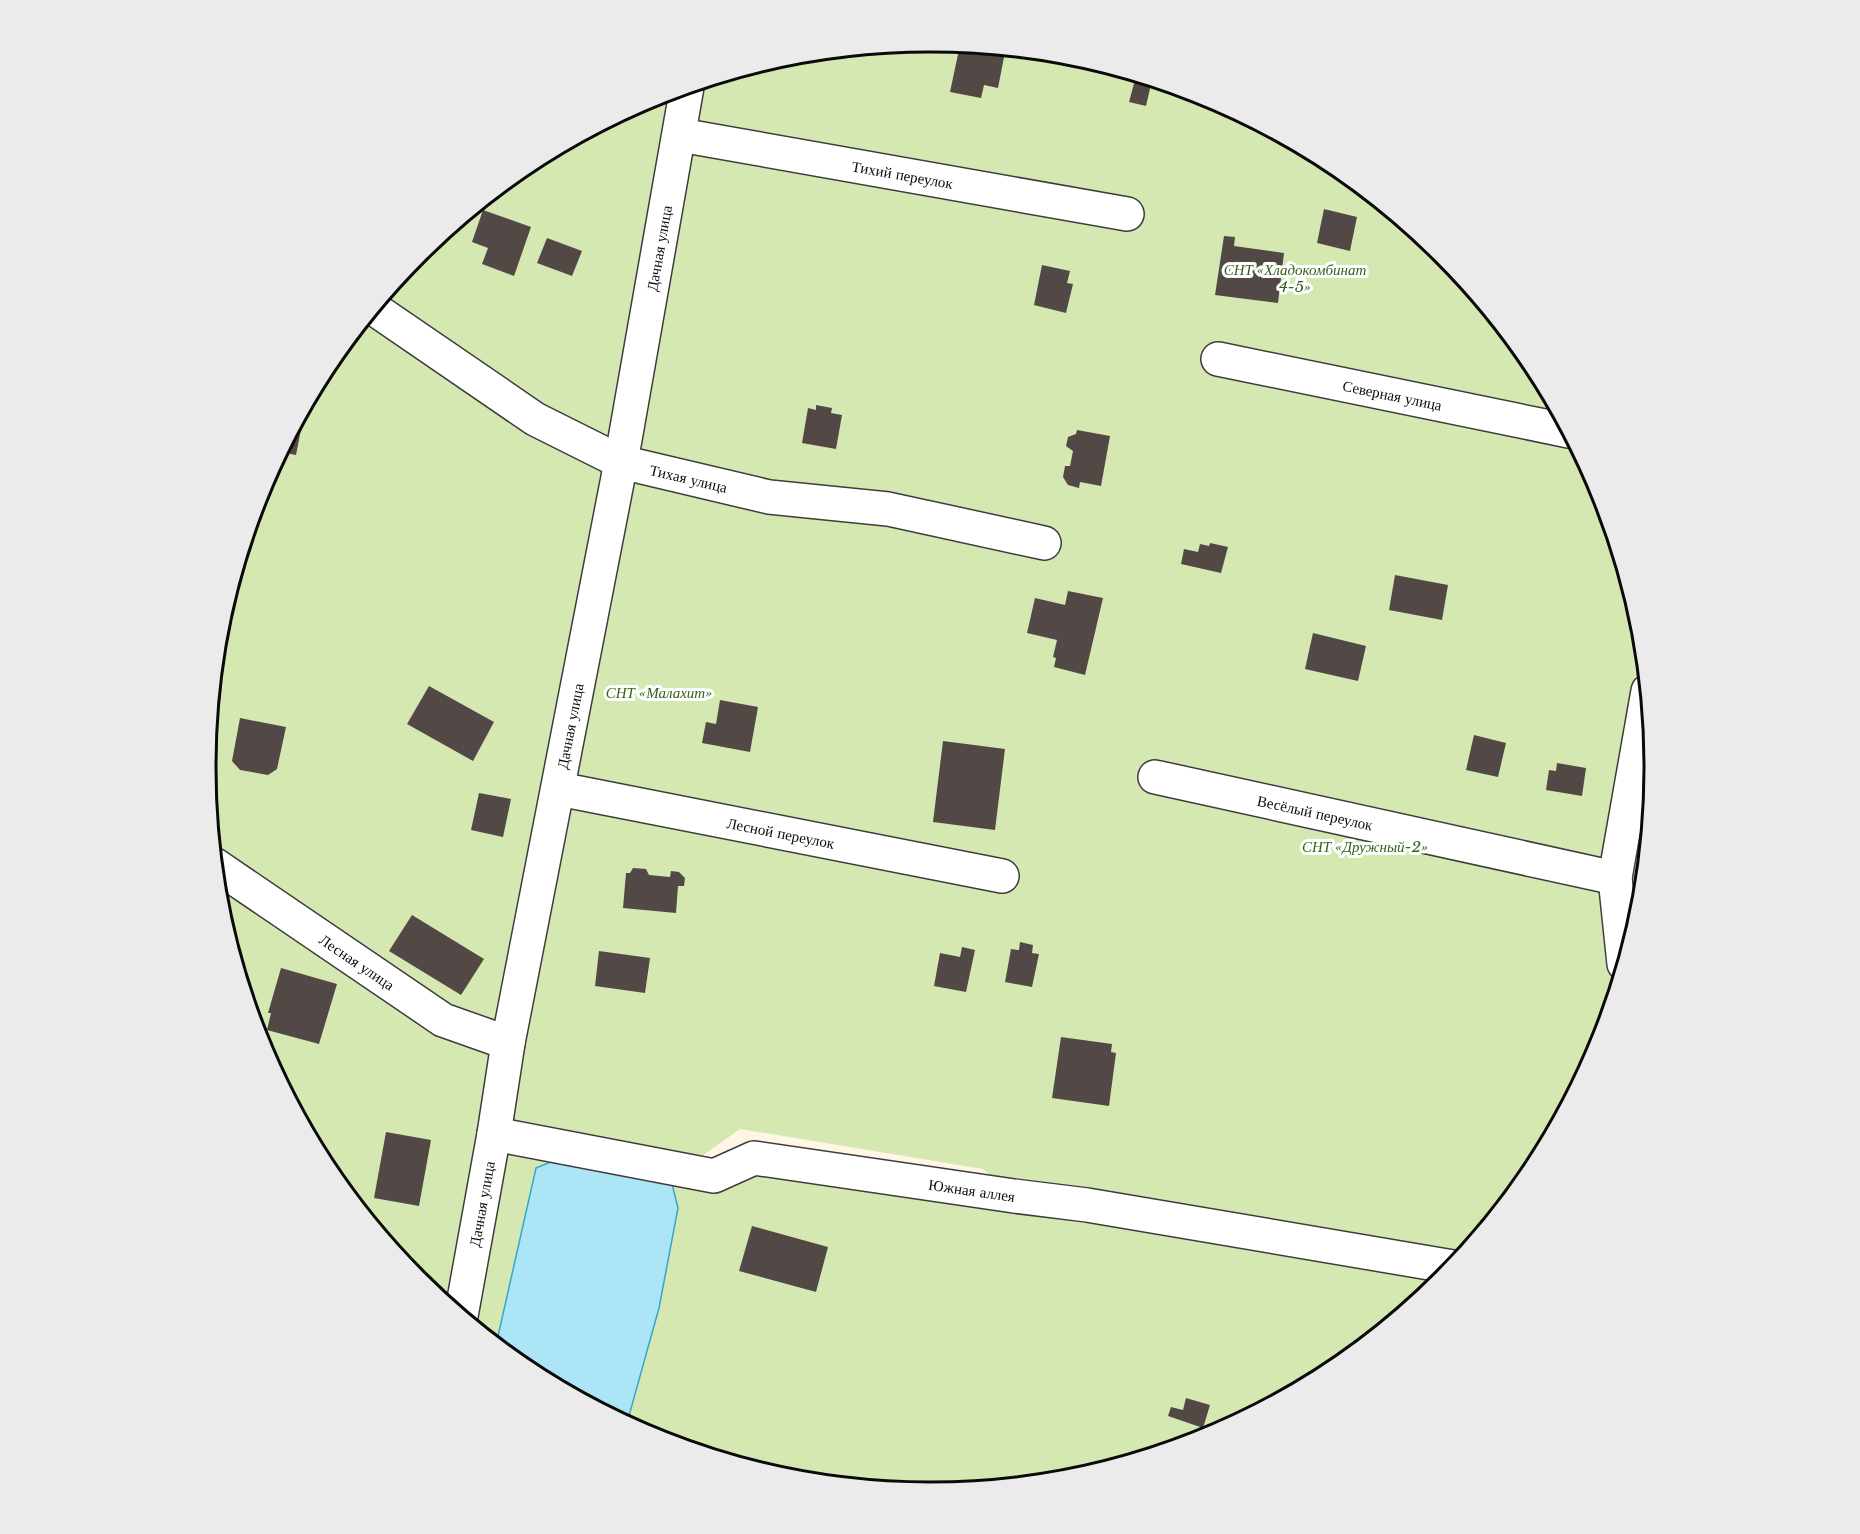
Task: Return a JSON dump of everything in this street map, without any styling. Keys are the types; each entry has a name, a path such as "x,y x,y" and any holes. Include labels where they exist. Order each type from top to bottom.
{"street":[{"name":"Дачная улица","path":"463,1307 508,1042 621,462 686,96"},
{"name":"Тихий переулок","path":"680,135 1128,214"},
{"name":"Тихая улица","path":"380,312 535,419 621,462 769,497 888,509 1044,543"},
{"name":"Северная улица","path":"1218,359 1559,429"},
{"path":"1622,944 1615,878 1643,720"},
{"name":"Весёлый переулок","path":"1155,777 1615,878"},
{"name":"Лесной переулок","path":"559,789 1002,876"},
{"name":"Лесная улица","path":"224,871 443,1020 508,1042"},
{"name":"Южная аллея","path":"494,1134 714,1176 754,1158 1087,1205 1442,1265"}],"green space":[{"path":"930,52 1023,59 1069,66 1160,90 1246,126 1287,148 1365,200 1401,230 1467,296 1497,332 1549,410 1571,451 1607,537 1620,582 1631,628 1643,720 1643,814 1638,860 1631,906 1607,997 1571,1083 1549,1124 1497,1202 1467,1238 1401,1304 1365,1334 1287,1386 1246,1408 1160,1444 1115,1457 1069,1468 977,1480 930,1482 837,1475 791,1468 700,1444 614,1408 573,1386 495,1334 459,1304 393,1238 363,1202 311,1124 289,1083 253,997 240,952 229,906 217,814 217,720 222,674 229,628 253,537 289,451 311,410 363,332 393,296 459,230 495,200 573,148 614,126 700,90 745,77 791,66 883,54","holes":["506,1123 702,1156 740,1129 983,1169 1013,1196 754,1158 714,1176"]}],"water":[{"path":"553,1161 672,1184 678,1208 659,1308 629,1415 573,1386 498,1336 536,1168"}],"building":[{"path":"958,53 1004,57 998,88 984,85 981,98 950,92"},
{"path":"1134,83 1150,87 1146,106 1129,102"},
{"path":"1324,209 1357,217 1350,251 1317,243"},
{"path":"483,210 531,227 514,276 482,264 488,248 472,242"},
{"path":"1224,236 1235,237 1234,246 1284,253 1278,303 1215,295"},
{"path":"547,238 582,251 572,276 537,263"},
{"path":"1042,265 1070,271 1067,283 1073,284 1066,313 1034,305"},
{"path":"816,405 832,408 831,413 842,415 836,449 802,443 808,408 816,410"},
{"path":"301,428 296,455 288,453"},
{"path":"1077,430 1110,436 1101,486 1080,482 1079,488 1068,485 1063,477 1065,466 1070,466 1073,451 1066,446 1068,437 1076,434"},
{"path":"1210,543 1228,547 1221,573 1181,564 1184,549 1198,552 1200,544 1209,546"},
{"path":"1395,575 1448,585 1442,620 1389,610"},
{"path":"1068,591 1103,598 1085,675 1054,667 1056,658 1053,657 1057,640 1027,633 1035,598 1065,605"},
{"path":"1313,633 1366,646 1358,681 1305,669"},
{"path":"429,686 494,722 473,761 407,724"},
{"path":"720,700 758,707 750,752 702,743 706,722 716,724"},
{"path":"240,718 286,727 277,769 268,775 240,770 232,761"},
{"path":"1474,735 1506,743 1498,777 1466,770"},
{"path":"943,741 1005,749 995,830 933,822"},
{"path":"1557,763 1586,768 1582,796 1546,790 1549,770 1556,771"},
{"path":"479,793 511,799 503,837 471,830"},
{"path":"633,868 646,869 649,875 670,877 671,871 679,872 685,878 684,886 678,886 676,913 623,908 626,873 630,873"},
{"path":"412,915 484,959 461,995 389,951"},
{"path":"1020,942 1033,945 1032,953 1039,954 1032,987 1005,982 1011,949 1019,950"},
{"path":"962,947 975,950 966,992 934,986 940,953 960,957"},
{"path":"599,951 650,958 645,993 595,986"},
{"path":"281,968 337,984 319,1044 267,1030 271,1013 268,1013"},
{"path":"1061,1037 1112,1044 1111,1052 1116,1053 1109,1106 1052,1098"},
{"path":"386,1132 431,1140 419,1206 374,1198"},
{"path":"752,1226 828,1247 816,1292 739,1271"},
{"path":"1186,1398 1210,1405 1202,1428 1168,1416 1171,1407 1183,1410"}],"park label":[{"name":"СНТ «Хладокомбинат 4-5»","path":"1295,278"},
{"name":"СНТ «Малахит»","path":"659,692"},
{"name":"СНТ «Дружный-2»","path":"1365,846"}]}
